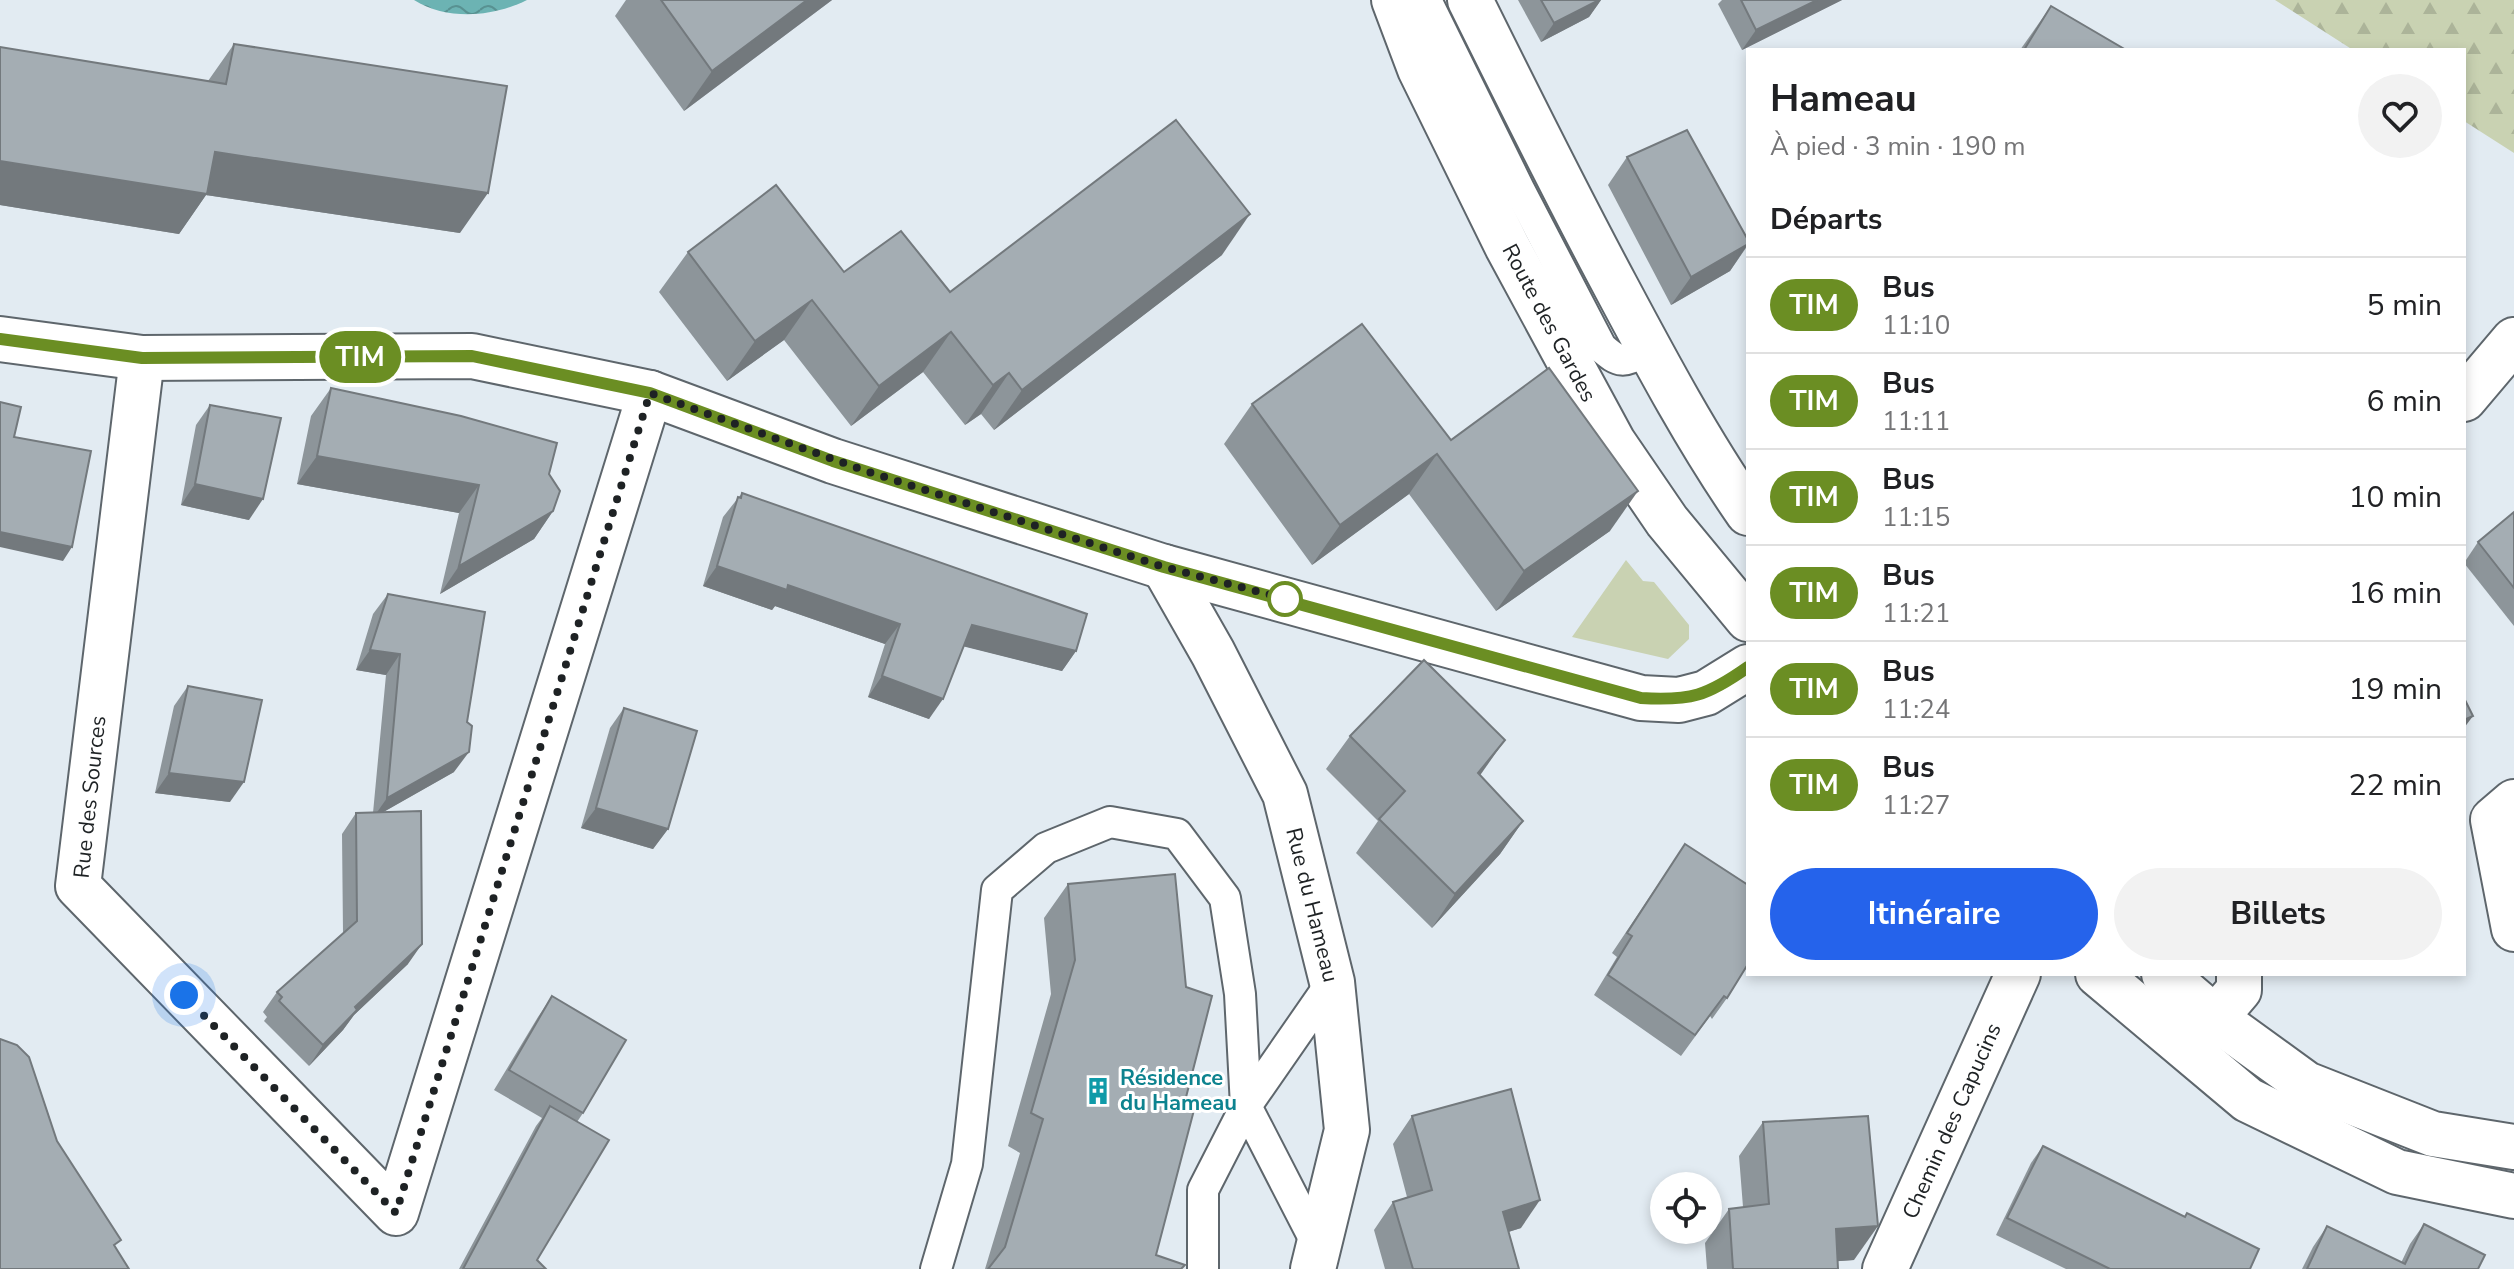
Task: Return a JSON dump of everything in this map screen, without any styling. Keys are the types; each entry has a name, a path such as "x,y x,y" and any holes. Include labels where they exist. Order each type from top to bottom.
{"street":[{"name":"Route des Gardes","path":"1394,0 1420,69 1500,232 1613,442 1667,521 1746,617"},
{"path":"1470,0 1537,181 1648,349 1686,416 1746,510"},
{"path":"0,339 142,358 472,356 650,393 833,461 1164,567 1641,698 1679,700 1706,693 1746,668"},
{"path":"2466,397 2514,340"},
{"name":"Rue des Sources","path":"142,358 78,886 396,1213 650,393"},
{"name":"Rue du Hameau","path":"1164,567 1213,653 1285,794 1332,982 1347,1130 1315,1257"},
{"path":"2514,802 2493,820 2514,929"},
{"name":"Chemin des Capucins","path":"1885,1269 2017,976"},
{"path":"2100,976 2248,1100 2397,1172 2514,1196"},
{"path":"2166,976 2215,1018 2306,1084 2433,1134 2514,1147"},
{"path":"2215,1018 2239,990 2239,976"}],"lane":[{"path":"1426,0 1537,181"},
{"path":"936,1269 967,1164 997,890 1046,848 1110,822 1177,834 1225,898 1240,994 1246,1106 1315,1257"},
{"path":"1203,1269 1203,1190 1246,1106 1332,982"}],"green space":[{"path":"2275,0 2514,0 2514,153 2466,122 2466,48 2350,48"},
{"path":"1626,560 1643,581 1654,582 1689,625 1689,639 1668,659 1572,637"}],"water":[{"path":"414,0 527,0 485,13 456,14 427,7"}],"building":[{"path":"661,0 807,0 712,71"},
{"path":"1541,0 1599,0 1554,23"},
{"path":"1741,0 1817,0 1756,30"},
{"path":"2051,6 2123,48 2025,48"},
{"path":"234,44 507,86 488,193 215,152 207,194 0,161 0,47 226,84"},
{"path":"1176,120 1250,214 1022,390 1009,373 993,385 951,332 879,386 812,300 755,341 688,252 776,185 844,272 901,231 950,292"},
{"path":"1687,130 1746,236 1746,245 1691,277 1627,157"},
{"path":"1362,324 1451,440 1549,368 1638,491 1524,571 1437,454 1340,525 1252,404"},
{"path":"331,388 461,416 557,443 549,474 560,491 553,511 459,566 479,485 317,456"},
{"path":"0,402 21,407 14,437 91,451 72,547 0,532"},
{"path":"210,405 281,418 263,499 195,484"},
{"path":"742,493 1087,614 1076,651 972,625 943,699 882,676 900,624 788,585 787,590 717,566 738,497 741,498"},
{"path":"2514,512 2514,588 2478,542"},
{"path":"388,594 485,612 467,722 472,726 469,752 387,798 400,654 370,650"},
{"path":"1424,660 1505,740 1478,773 1523,821 1455,894 1379,819 1405,791 1350,736"},
{"path":"188,686 262,700 244,782 169,773"},
{"path":"2466,702 2473,716 2466,719"},
{"path":"624,708 697,731 668,829 596,808"},
{"path":"421,811 422,944 355,1007 357,1010 323,1045 279,1001 282,997 277,992 357,921 356,813"},
{"path":"1685,844 1746,884 1746,967 1727,998 1724,996 1695,1035 1608,975 1632,936 1627,933"},
{"name":"Résidence du Hameau","path":"1175,874 1186,987 1212,996 1184,1105 1194,1110 1156,1255 1185,1265 1181,1269 988,1269 1005,1247 1043,1119 1031,1113 1075,960 1068,884"},
{"path":"552,996 626,1040 583,1113 509,1070"},
{"path":"0,1039 17,1045 29,1057 57,1141 121,1240 114,1245 129,1269 0,1269"},
{"path":"1511,1089 1540,1200 1503,1212 1519,1269 1413,1269 1393,1202 1432,1190 1412,1116"},
{"path":"550,1106 609,1140 537,1260 546,1269 463,1269"},
{"path":"1868,1116 1878,1226 1836,1229 1838,1269 1733,1269 1729,1209 1769,1204 1763,1122"},
{"path":"2043,1146 2185,1217 2187,1213 2259,1249 2250,1269 2110,1269 2007,1218"},
{"path":"2424,1224 2485,1255 2478,1269 2307,1269 2327,1226 2405,1264"}],"bus line":[{"name":"TIM","path":"0,339 142,358 472,356 650,393 833,461 1164,567 1641,698 1679,700 1706,693 1746,668"}],"place":[{"name":"Résidence du Hameau","path":"1098,1091"}],"route":[{"path":"184,995 396,1213 650,393 833,461 1164,567 1298,602 1285,599"}]}
